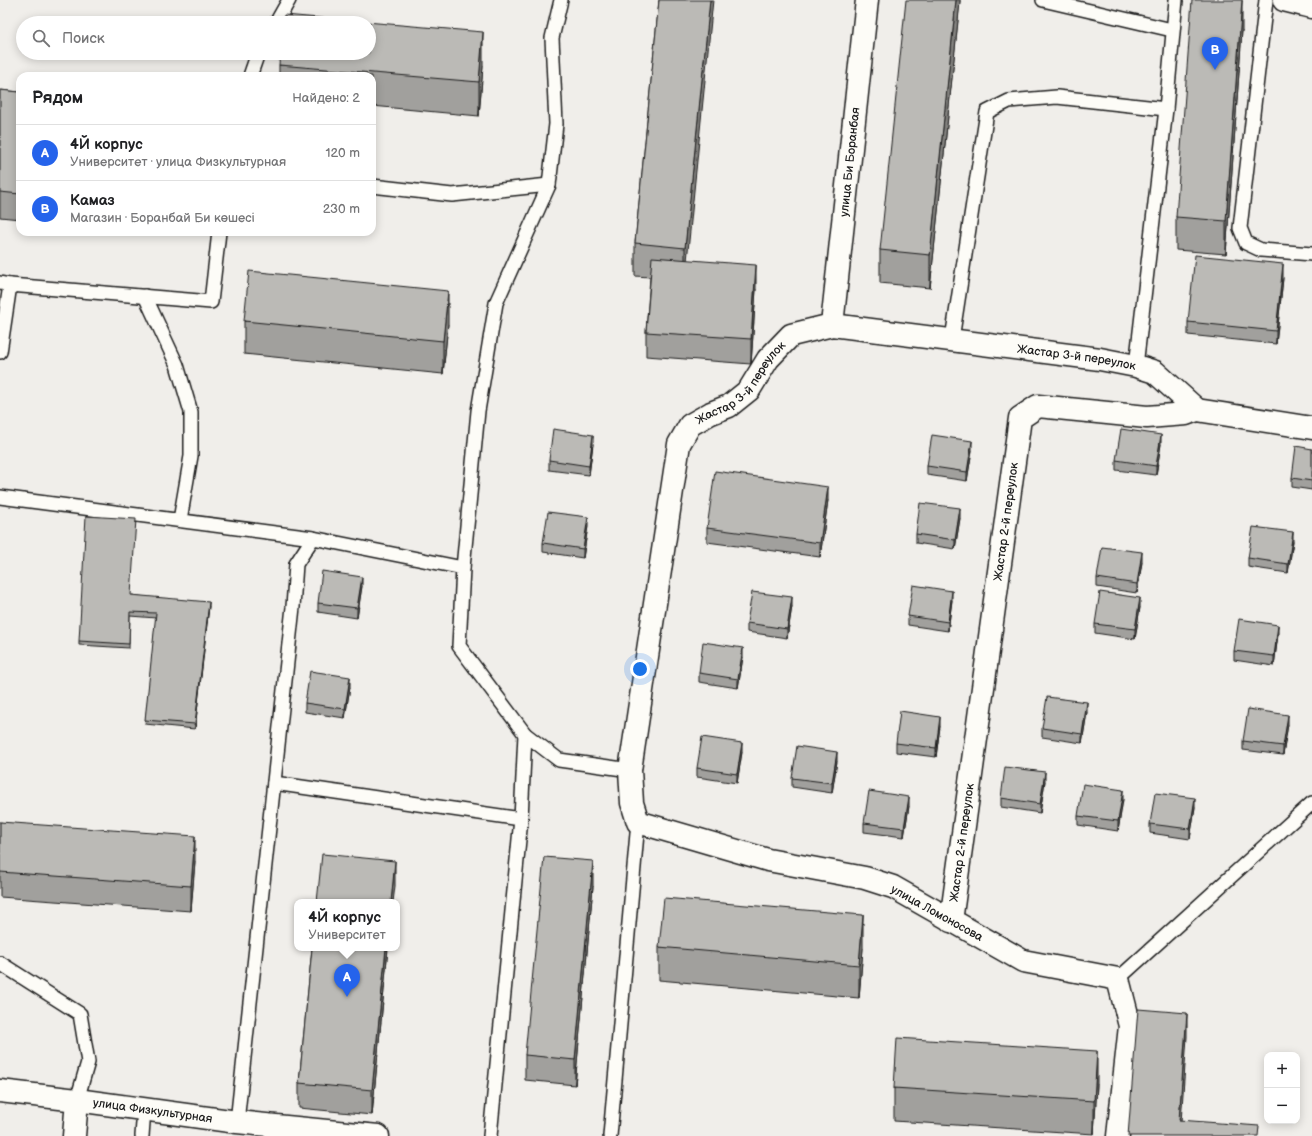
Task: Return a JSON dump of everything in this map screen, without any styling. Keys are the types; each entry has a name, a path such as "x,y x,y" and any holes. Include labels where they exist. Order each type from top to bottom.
{"street":[{"name":"улица Би Боранбая","path":"832,325 867,0"},
{"path":"1284,0 1312,7"},
{"name":"Жастар 3-й переулок","path":"638,822 632,803 630,770 679,444 690,425 711,413 730,406 749,390 768,359 791,335 832,325 952,339 1100,359 1136,366 1155,372 1197,410"},
{"name":"Жастар 2-й переулок","path":"951,921 1020,418 1038,406 1147,417 1186,414 1197,410 1312,428"},
{"name":"улица Ломоносова","path":"638,822 768,860 865,878 893,887 1023,961 1118,979"},
{"path":"1118,979 1130,1026 1118,1136"},
{"name":"улица Физкультурная","path":"0,1091 237,1122 284,1132 378,1136"},
{"path":"74,1136 77,1100"}],"lane":[{"path":"280,16 289,0"},
{"path":"561,0 552,38 556,124 549,185 496,303 478,411 463,568 459,646 525,734 559,760 630,770"},
{"path":"1043,0 1172,30"},
{"path":"1136,366 1166,109 1172,30 1176,0"},
{"path":"1266,0 1240,228 1246,243 1261,250 1312,254"},
{"path":"251,72 256,60"},
{"path":"952,339 987,112 1009,101 1057,97 1166,109"},
{"path":"376,186 452,195 549,185"},
{"path":"0,352 5,284 211,302 219,236"},
{"path":"145,296 177,365 191,412 191,456 180,520"},
{"path":"0,497 313,538 463,568"},
{"path":"237,1122 294,607 296,564 313,538"},
{"path":"490,1136 521,819 525,734"},
{"path":"274,783 521,819"},
{"path":"1118,979 1312,803"},
{"path":"610,1136 638,822"},
{"path":"0,963 80,1014 88,1062 77,1100"},
{"path":"142,1136 144,1109"}],"building":[{"path":"659,0 710,0 685,248 635,243"},
{"path":"906,0 956,0 930,255 880,250"},
{"path":"1192,0 1242,0 1226,221 1176,217"},
{"path":"376,23 483,32 479,82 376,73 376,72 279,65 279,60 376,60"},
{"path":"0,90 16,92 16,194 0,192"},
{"path":"1195,255 1283,264 1276,331 1188,322"},
{"path":"652,257 756,265 751,339 646,332"},
{"path":"249,271 448,291 443,341 244,321"},
{"path":"553,429 593,435 589,466 549,460"},
{"path":"1121,429 1161,435 1156,466 1116,460"},
{"path":"932,435 972,441 967,472 927,466"},
{"path":"1296,446 1312,449 1312,481 1292,478"},
{"path":"715,471 828,487 820,543 707,528"},
{"path":"920,503 960,508 955,540 916,534"},
{"path":"548,512 588,517 583,549 543,543"},
{"path":"86,516 136,519 131,595 209,602 195,724 145,720 156,613 130,612 129,644 79,641"},
{"path":"1253,527 1293,532 1288,564 1248,558"},
{"path":"1102,547 1142,552 1137,584 1097,578"},
{"path":"322,571 362,577 357,608 318,603"},
{"path":"913,585 952,591 948,622 908,616"},
{"path":"752,592 792,597 787,629 747,623"},
{"path":"1100,592 1140,598 1135,629 1095,624"},
{"path":"1239,619 1278,625 1274,656 1234,651"},
{"path":"703,642 743,648 738,679 699,673"},
{"path":"310,671 350,677 345,709 305,703"},
{"path":"1047,697 1087,702 1082,734 1042,728"},
{"path":"1248,709 1288,715 1283,746 1243,741"},
{"path":"900,711 940,717 936,748 896,743"},
{"path":"702,737 742,743 737,774 697,768"},
{"path":"797,746 837,752 832,783 792,778"},
{"path":"1005,767 1045,772 1040,804 1001,798"},
{"path":"1083,784 1123,790 1118,821 1078,816"},
{"path":"869,791 909,797 904,828 864,823"},
{"path":"1155,793 1195,798 1190,829 1150,824"},
{"path":"0,822 195,836 191,886 0,872"},
{"path":"322,854 395,861 391,899 317,899"},
{"path":"544,857 593,861 575,1060 525,1055"},
{"path":"664,898 863,915 859,965 659,947"},
{"path":"312,951 386,951 372,1090 299,1083"},
{"path":"1138,1009 1187,1013 1179,1120 1259,1126 1258,1136 1128,1136"},
{"path":"897,1038 1097,1051 1094,1101 894,1088"}],"place":[{"name":"Камаз","path":"1215,70"},
{"name":"4Й корпус","path":"347,997"}]}
